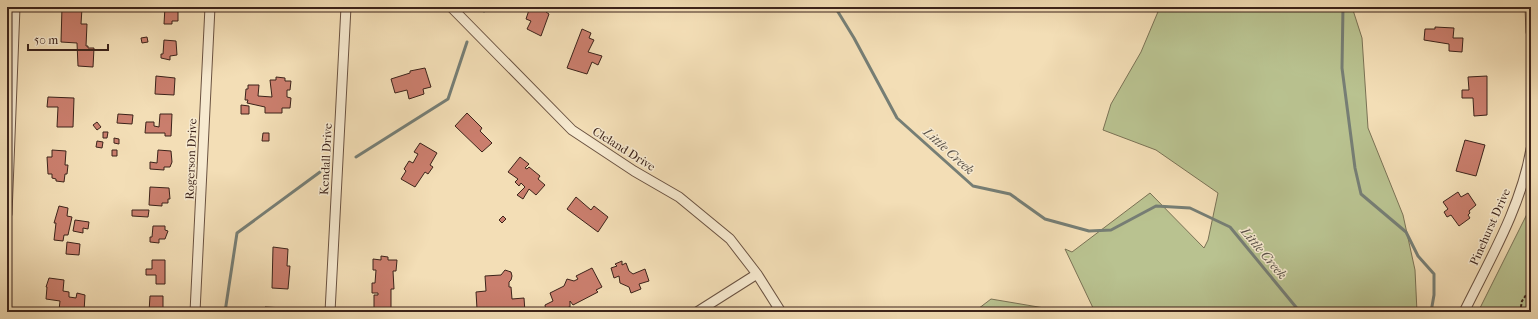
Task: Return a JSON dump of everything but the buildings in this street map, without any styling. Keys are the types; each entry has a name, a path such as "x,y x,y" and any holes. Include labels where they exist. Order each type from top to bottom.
{"street":[{"path":"7,214 15,7"},
{"name":"Rogerson Drive","path":"195,312 210,7"},
{"name":"Kendall Drive","path":"330,312 346,7"},
{"name":"Cleland Drive","path":"451,7 572,130 634,171 679,197 705,216 730,238 757,274 781,312"},
{"path":"1530,7 1531,32"},
{"name":"Pinehurst Drive","path":"1464,312 1515,207 1528,166 1531,149"},
{"path":"697,312 757,274"}],"path":[{"path":"1520,312 1522,302 1531,288"}],"green space":[{"path":"1160,7 1352,7 1362,38 1368,128 1403,215 1415,270 1417,312 974,312 991,299 1062,311 1094,310 1065,249 1072,252 1150,193 1204,248 1208,240 1218,193 1156,150 1103,130 1111,104 1141,52"},
{"path":"1531,206 1531,312 1478,312"}],"waterway":[{"path":"484,11 488,7"},
{"name":"Little Creek","path":"835,7 854,38 897,118 973,186 1010,194 1045,219 1089,231 1111,230 1156,206 1190,208 1230,227 1300,312"},
{"path":"1343,7 1342,68 1355,168 1361,194 1406,232 1418,256 1434,274 1434,295 1431,312"},
{"path":"356,157 448,99 467,42"},
{"path":"225,312 237,233 320,172"}]}
